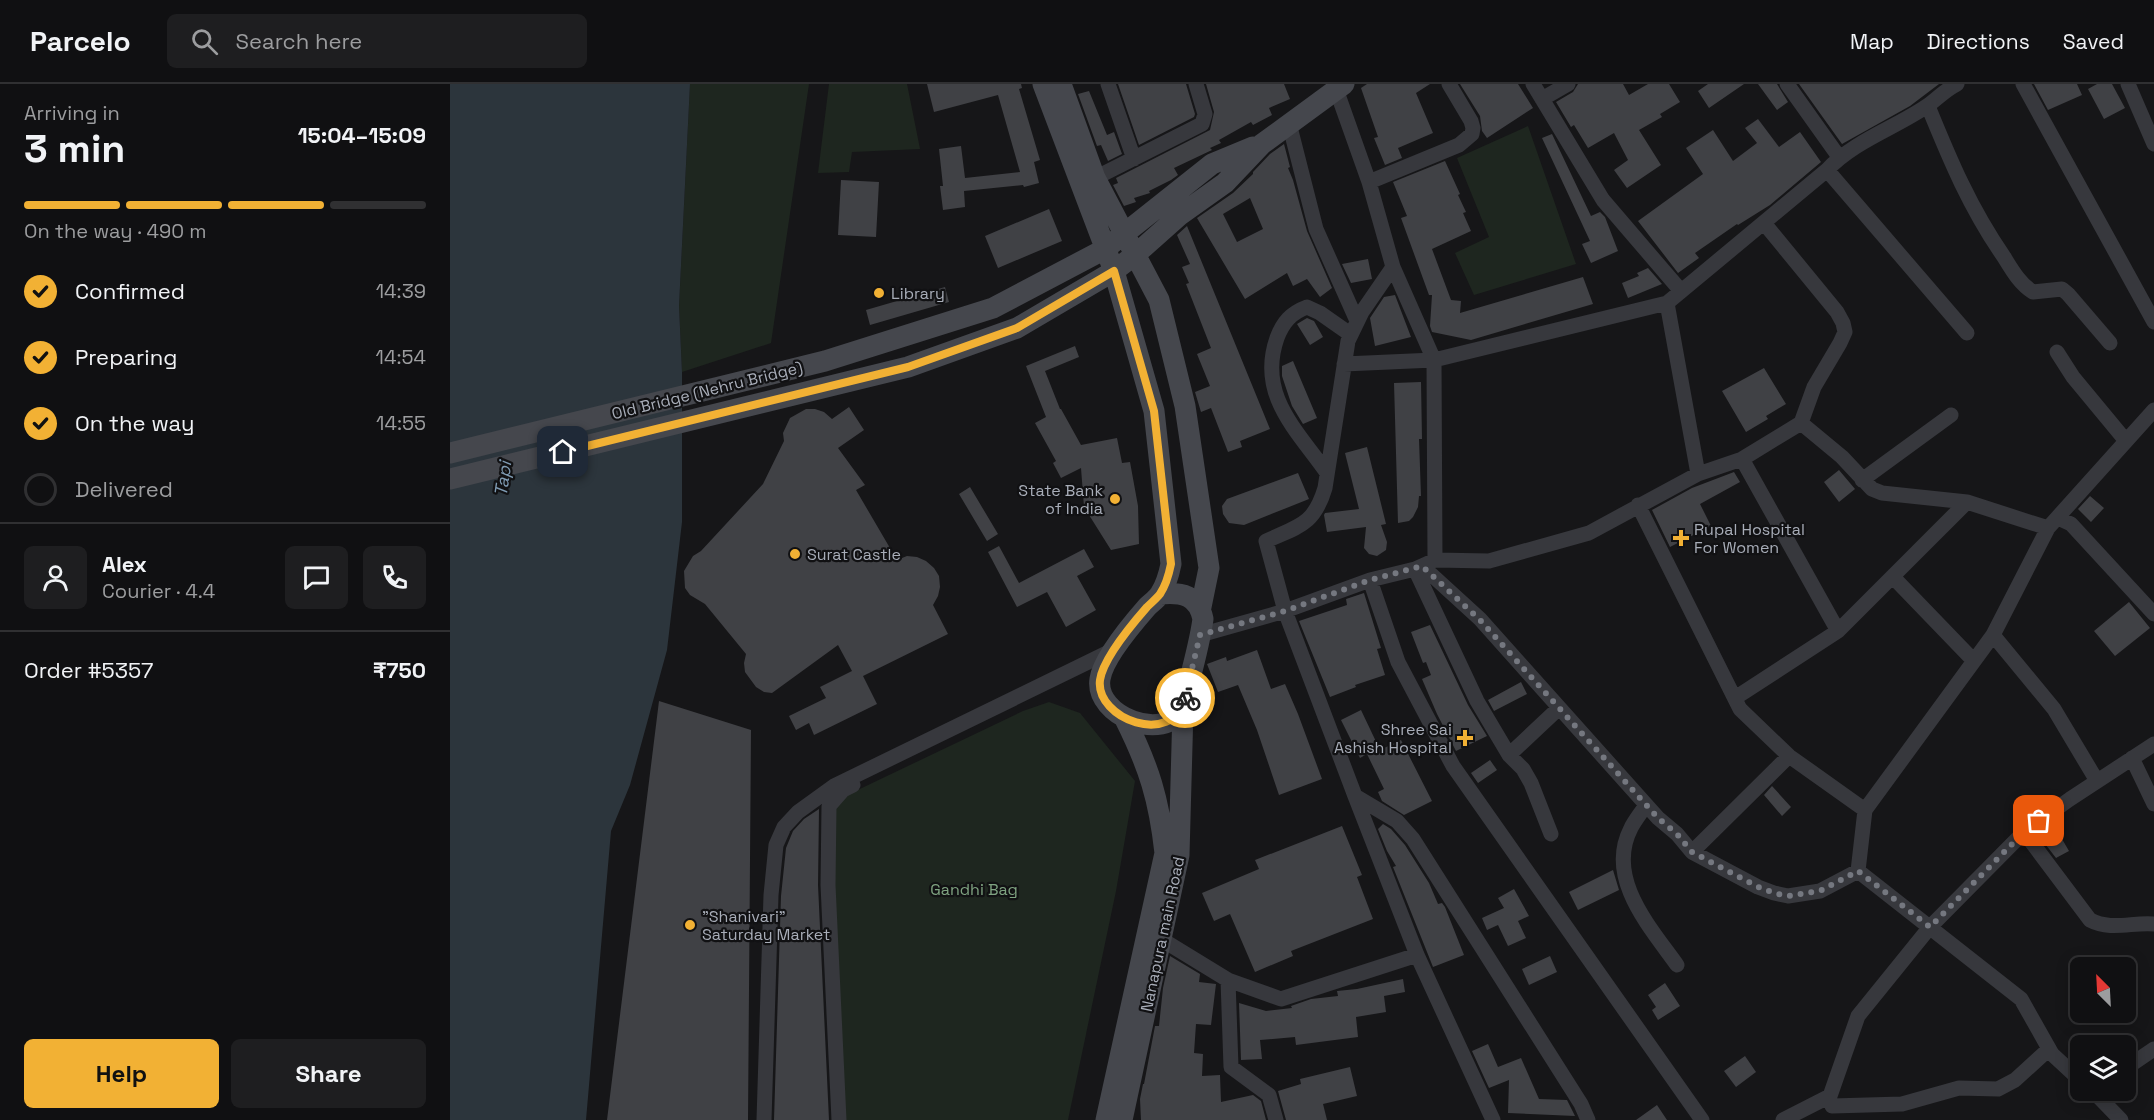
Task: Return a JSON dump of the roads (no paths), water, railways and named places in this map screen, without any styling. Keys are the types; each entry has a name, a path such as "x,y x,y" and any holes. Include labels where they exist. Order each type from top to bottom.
{"main road":[{"path":"1042,84 1114,271 1154,411 1171,564 1160,594 1111,656"},
{"name":"Nanapura main Road","path":"1061,84 1095,178 1126,233 1159,300 1185,406 1209,568 1201,607 1203,619 1183,709 1179,855 1122,1120"},
{"path":"1262,144 1340,87"},
{"name":"Old Bridge (Nehru Bridge)","path":"450,453 825,361 993,308 1105,249 1212,165 1262,144"},
{"name":"Old Bridge (Nehru Bridge)","path":"450,479 908,367 1017,328 1114,271 1180,215 1225,183 1262,144"},
{"path":"1160,594 1186,595 1201,607"},
{"name":"Nanapura main Road","path":"1106,1120 1165,853 1161,819 1152,780 1141,751 1125,719 1106,701 1100,689 1100,678 1111,656"},
{"path":"1125,719 1143,724 1159,724 1171,720 1183,709"}],"street":[{"path":"1108,84 1134,159"},
{"path":"1095,178 1202,124 1205,114 1196,84"},
{"path":"1369,182 1459,145 1472,134 1471,122 1449,84"},
{"path":"1533,84 1603,200 1681,291"},
{"path":"1542,99 1568,84"},
{"path":"1787,84 1839,157"},
{"path":"1344,364 1434,360 1667,303 1827,170 1839,157 1928,106 1944,91 1956,84"},
{"path":"2023,84 2154,322"},
{"path":"2128,84 2154,144"},
{"path":"1340,87 1393,267 1434,360 1424,565 1477,701 1509,755 1523,769 1531,783 1551,834"},
{"path":"1928,106 1962,188 1977,216 2020,282 2033,292 2062,289 2110,343"},
{"path":"1290,123 1316,229 1354,328"},
{"path":"1827,170 1968,333"},
{"path":"1200,635 1285,611 1370,580 1424,565 1489,561 1589,533 1698,474 1743,459 1801,423 1814,387 1845,332 1843,322 1837,312 1764,223"},
{"path":"1393,267 1354,328 1344,364 1320,504 1313,516 1303,524 1266,542 1285,611 1417,955 1493,1120"},
{"path":"1667,303 1698,474"},
{"path":"1327,473 1276,398 1270,365 1279,334 1288,316 1301,309 1307,307 1354,328"},
{"path":"2057,352 2073,377 2126,441"},
{"path":"1858,871 1865,810 1993,634 2053,523 2153,413"},
{"path":"1862,480 1951,415"},
{"path":"1801,423 1842,457 1872,489 1882,493 1967,502 2053,523 2071,524 2154,614"},
{"path":"1743,459 1838,631"},
{"path":"1735,698 1838,631 1967,502"},
{"path":"1638,505 1740,709 1789,756 1865,810"},
{"path":"1424,565 1480,620 1646,805 1692,852 1758,887 1788,896 1820,891 1858,871"},
{"path":"1893,577 1974,661"},
{"path":"1370,580 1398,662 1453,766 1702,1120"},
{"path":"1993,634 2054,709 2097,781"},
{"path":"764,1120 771,896 776,845 784,827 798,812 834,786 1111,656"},
{"path":"839,1120 828,885 829,806 843,790 1111,656"},
{"path":"1509,755 1559,708"},
{"path":"1832,1107 1858,1016 1930,927 2024,832 2154,744"},
{"path":"1692,852 1789,756"},
{"path":"2132,758 2154,804"},
{"path":"1355,796 1397,821 1413,840 1581,1104 1588,1120"},
{"path":"1646,805 1630,828 1625,844 1624,873 1638,909 1677,965"},
{"path":"2024,832 2090,920 2099,925 2111,927 2141,923 2154,924"},
{"path":"1858,871 2021,999 2052,1054 2070,1071"},
{"path":"1161,939 1228,980 1281,999 1417,955"},
{"path":"1228,980 1231,1067 1269,1095 1276,1120"},
{"path":"1783,1120 1832,1107 1902,1104 1959,1088 1998,1089 2015,1080 2049,1049"},
{"path":"2136,1061 2154,1049"},
{"path":"2102,1101 2121,1120"}],"water":[{"name":"Tapi","path":"450,84 690,84 679,306 682,372 682,522 667,650 630,785 611,831 586,1120 450,1120"}],"place":[{"name":"Library","path":"879,293"},
{"name":"State Bank of India","path":"1115,499"},
{"name":"Rupal Hospital For Women","path":"1681,538"},
{"name":"Surat Castle","path":"795,554"},
{"name":"Shree Sai Ashish Hospital","path":"1465,738"},
{"name":"\"Shanivari\" Saturday Market","path":"690,925"}],"park label":[{"name":"Gandhi Bag","path":"974,889"}]}
